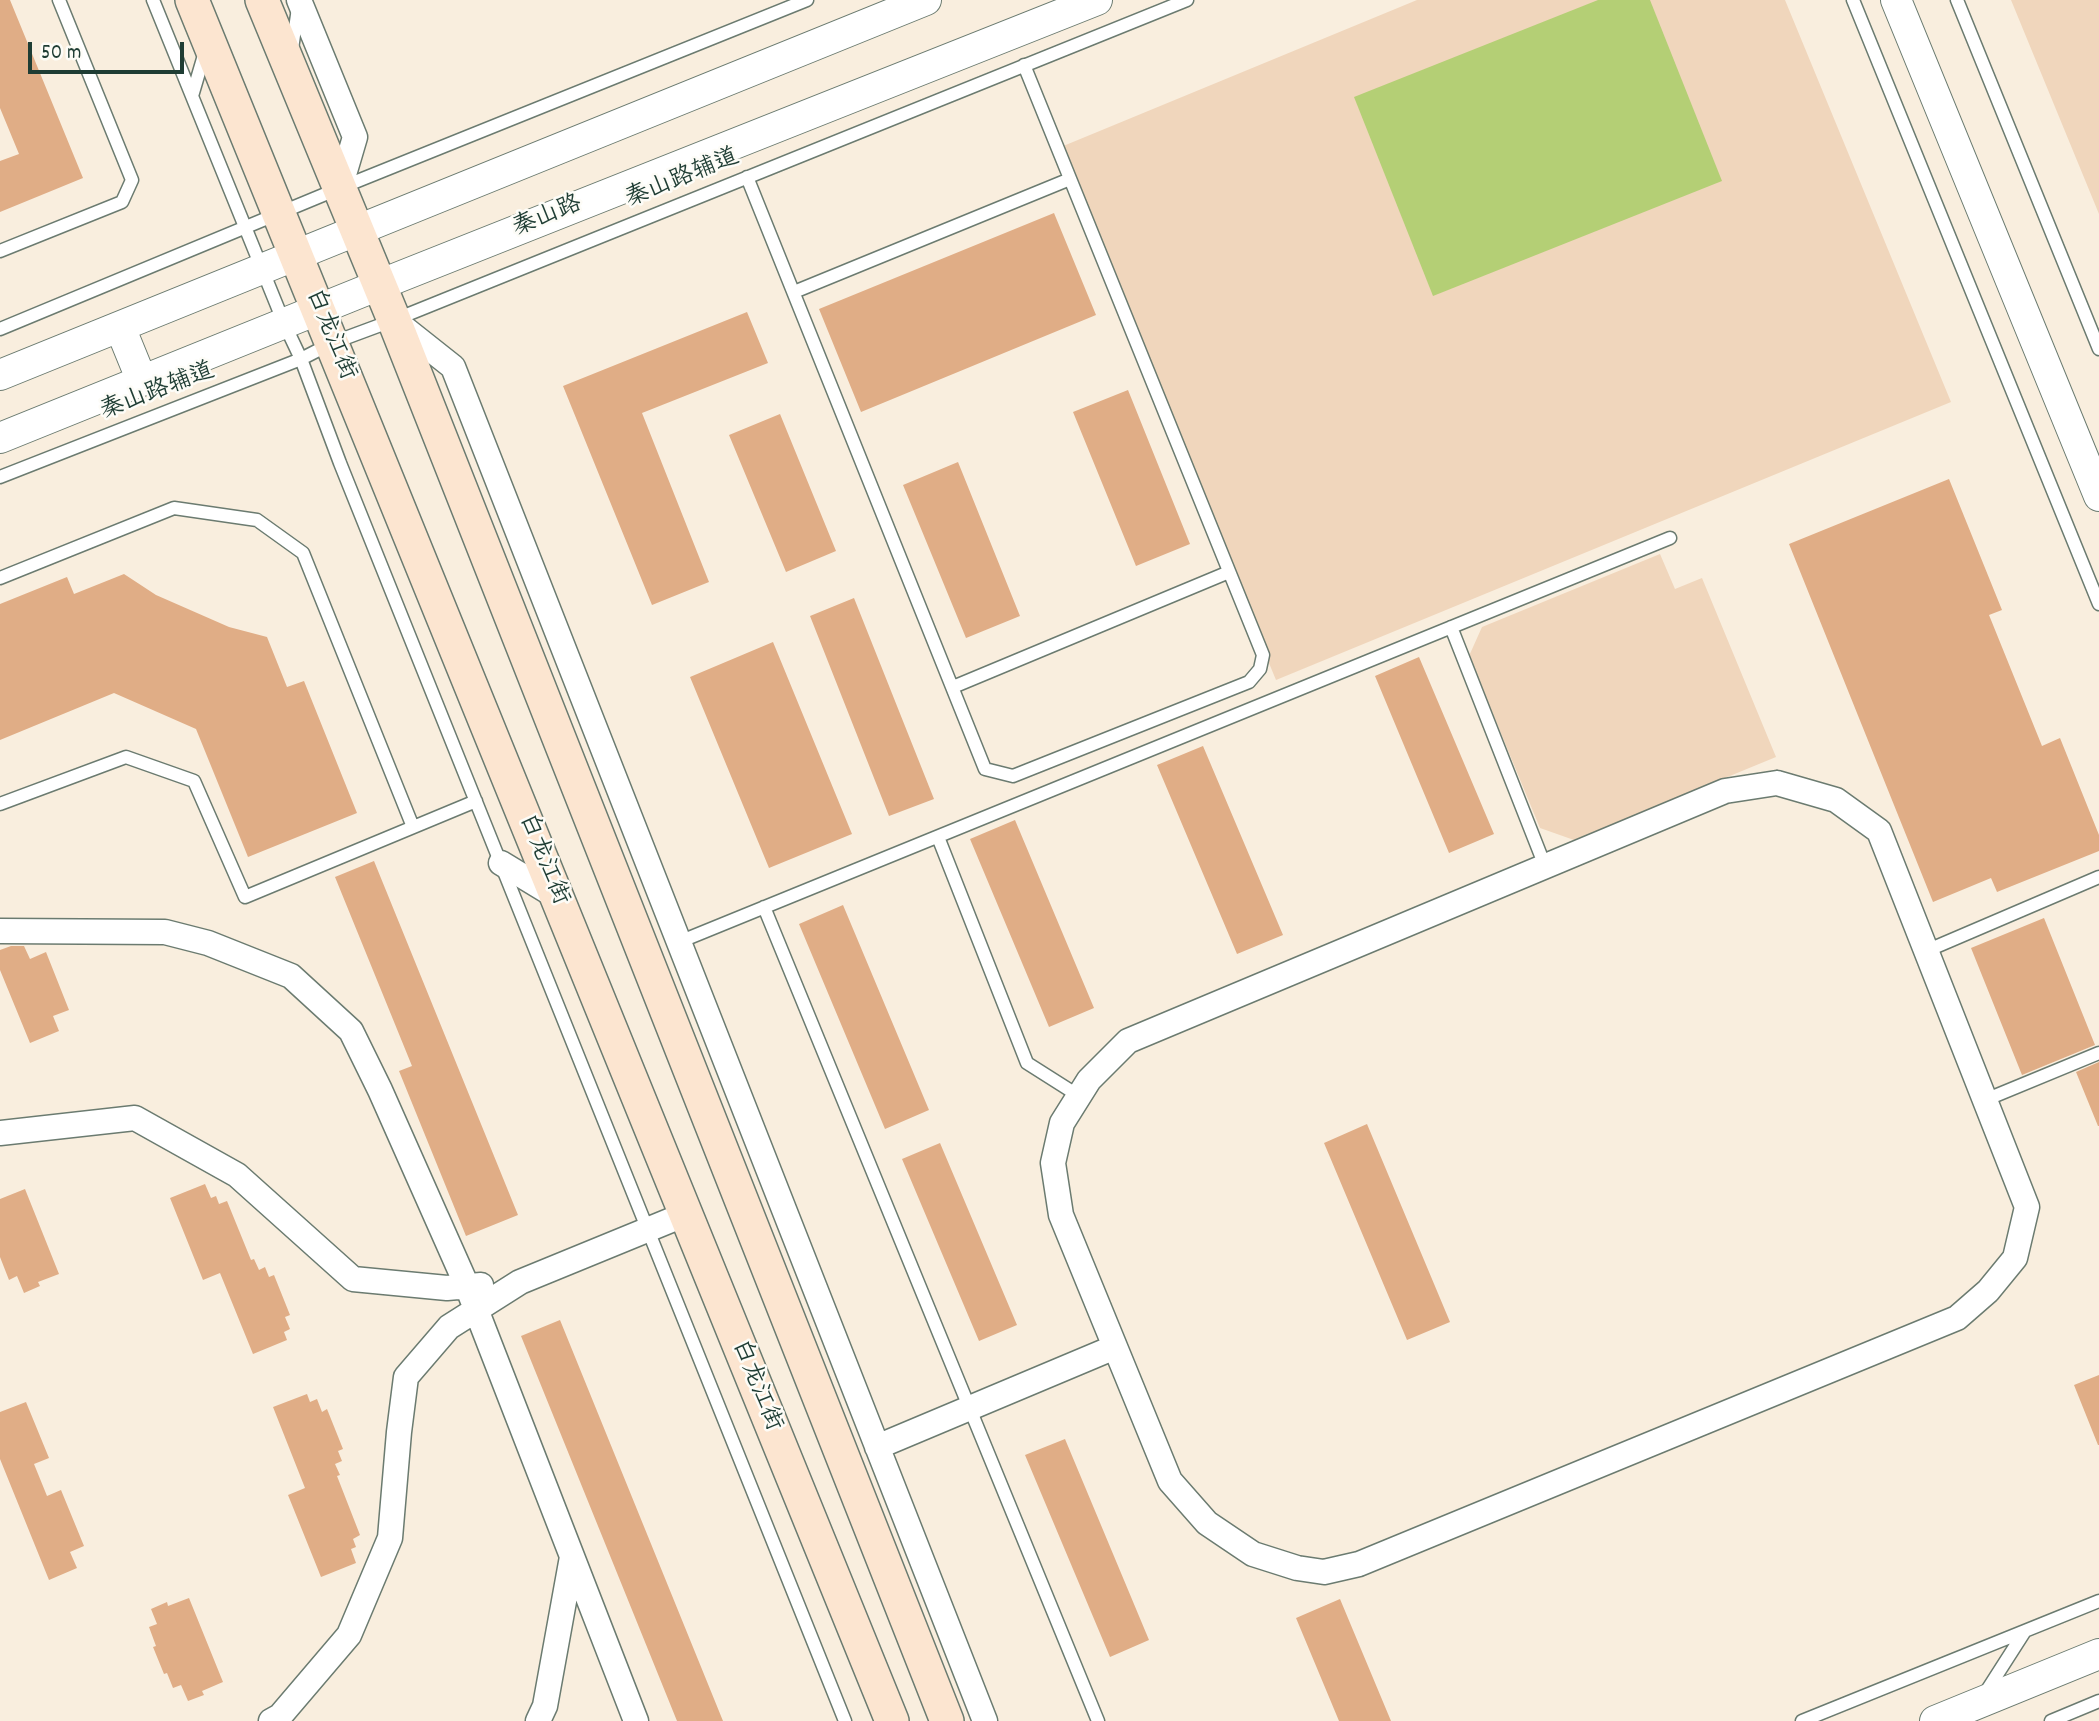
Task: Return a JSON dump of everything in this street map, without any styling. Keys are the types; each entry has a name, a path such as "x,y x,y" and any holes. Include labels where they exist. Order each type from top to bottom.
{"main road":[{"name":"白龙江街","path":"192,0 892,1721"},
{"path":"262,0 394,320 947,1721"}],"street":[{"path":"299,0 355,136 340,188"},
{"path":"0,376 926,0"},
{"name":"秦山路","path":"0,438 1097,0"},
{"path":"1896,0 2099,496"},
{"path":"394,320 453,367 985,1721"},
{"path":"120,327 142,381"},
{"path":"1777,783 1836,800 1879,831 1926,951 2027,1207 2015,1258 1988,1291 1957,1318 1359,1564 1324,1572 1297,1568 1253,1554 1207,1523 1170,1480 1061,1215 1053,1163 1062,1123 1089,1080 1128,1041 1725,791 1777,783"},
{"path":"501,863 557,897"},
{"path":"0,931 165,932 208,943 290,976 351,1031 467,1286 636,1721"},
{"path":"0,1133 135,1118 237,1175 353,1279 447,1288 520,1282"},
{"path":"271,1721 280,1716 349,1635 390,1538 406,1377 449,1327 520,1282 686,1214"},
{"path":"877,1447 1115,1347"},
{"path":"538,1721 545,1706 572,1556"},
{"path":"1935,1721 2099,1654"}],"lane":[{"path":"0,251 122,202 132,180 59,0"},
{"name":"白龙江街","path":"153,0 284,323 302,359 340,463 845,1721"},
{"path":"290,66 299,0"},
{"path":"0,329 340,188 807,0"},
{"name":"秦山路辅道","path":"0,477 302,359 332,343 1187,0"},
{"path":"1853,0 2099,604"},
{"path":"1957,0 2099,349"},
{"path":"192,96 208,41"},
{"path":"747,177 985,769 1013,776 1249,682 1260,669 1263,655 1024,65"},
{"path":"794,292 1070,179"},
{"path":"0,578 174,508 257,520 303,553 413,827"},
{"path":"679,942 1670,538"},
{"path":"953,687 1229,572"},
{"path":"1451,627 1545,866"},
{"path":"0,804 126,757 194,781 246,897 476,801"},
{"path":"938,837 1027,1063 1079,1096"},
{"path":"1926,951 2099,877"},
{"path":"764,907 1098,1721"},
{"path":"1985,1100 2099,1053"},
{"path":"1802,1721 2099,1601"},
{"path":"1978,1704 2026,1630"},
{"path":"2050,1721 2099,1701"}],"shaded area":[{"path":"1417,0 1785,0 1951,402 1276,680 1056,149"},
{"path":"2011,0 2099,0 2099,214"},
{"path":"1660,554 1675,589 1702,578 1776,757 1574,840 1540,828 1469,656 1482,627"}],"green space":[{"path":"1598,0 1650,0 1722,181 1433,296 1354,97"}],"building":[{"path":"0,0 10,0 83,178 0,212 0,161 19,154 0,108"},
{"path":"1054,213 1096,315 861,412 819,309"},
{"path":"747,312 768,363 642,413 709,582 652,605 563,386"},
{"path":"1128,390 1190,544 1136,566 1073,412"},
{"path":"780,414 836,551 786,572 729,435"},
{"path":"958,462 1020,616 966,638 903,485"},
{"path":"1949,479 2002,610 1989,615 2042,746 2060,738 2099,835 2099,851 1997,892 1991,878 1933,902 1789,544"},
{"path":"124,574 156,595 229,627 267,637 287,687 304,681 357,813 248,857 196,729 114,693 0,740 0,604 67,577 74,594"},
{"path":"854,598 934,799 889,816 810,616"},
{"path":"773,642 852,834 769,868 690,677"},
{"path":"1419,657 1494,834 1449,853 1375,676"},
{"path":"1203,746 1283,935 1237,954 1157,765"},
{"path":"1015,820 1094,1008 1049,1027 970,839"},
{"path":"374,861 518,1215 466,1236 399,1071 412,1066 335,877"},
{"path":"843,905 929,1110 885,1129 799,924"},
{"path":"2044,918 2095,1045 2022,1075 1971,948"},
{"path":"11,946 24,946 30,959 46,952 69,1010 53,1016 59,1031 30,1043 0,970 0,950"},
{"path":"2099,1062 2099,1126 2098,1126 2076,1072"},
{"path":"1367,1124 1450,1322 1407,1340 1324,1143"},
{"path":"940,1143 1017,1325 979,1341 902,1159"},
{"path":"205,1184 211,1198 216,1196 219,1204 227,1201 251,1260 254,1259 259,1270 265,1267 269,1277 274,1275 290,1315 285,1317 290,1329 284,1332 287,1340 253,1354 220,1273 203,1280 170,1198"},
{"path":"25,1189 59,1274 38,1282 40,1286 24,1293 17,1276 9,1280 0,1257 0,1199"},
{"path":"560,1320 723,1721 677,1721 521,1336"},
{"path":"2099,1375 2099,1445 2098,1445 2074,1385"},
{"path":"307,1394 310,1402 317,1399 322,1412 327,1409 343,1449 338,1451 342,1461 335,1464 340,1475 337,1476 360,1535 353,1539 356,1547 351,1549 356,1563 321,1577 288,1495 305,1488 273,1407"},
{"path":"26,1402 49,1458 34,1464 47,1496 61,1490 84,1546 70,1552 77,1568 49,1580 0,1459 0,1412"},
{"path":"1065,1439 1149,1640 1110,1657 1025,1455"},
{"path":"189,1598 223,1682 202,1691 204,1695 188,1701 181,1685 173,1688 167,1673 164,1674 153,1647 156,1646 149,1627 157,1624 151,1609 167,1602 168,1606"},
{"path":"1340,1599 1391,1721 1339,1721 1296,1618"}]}
